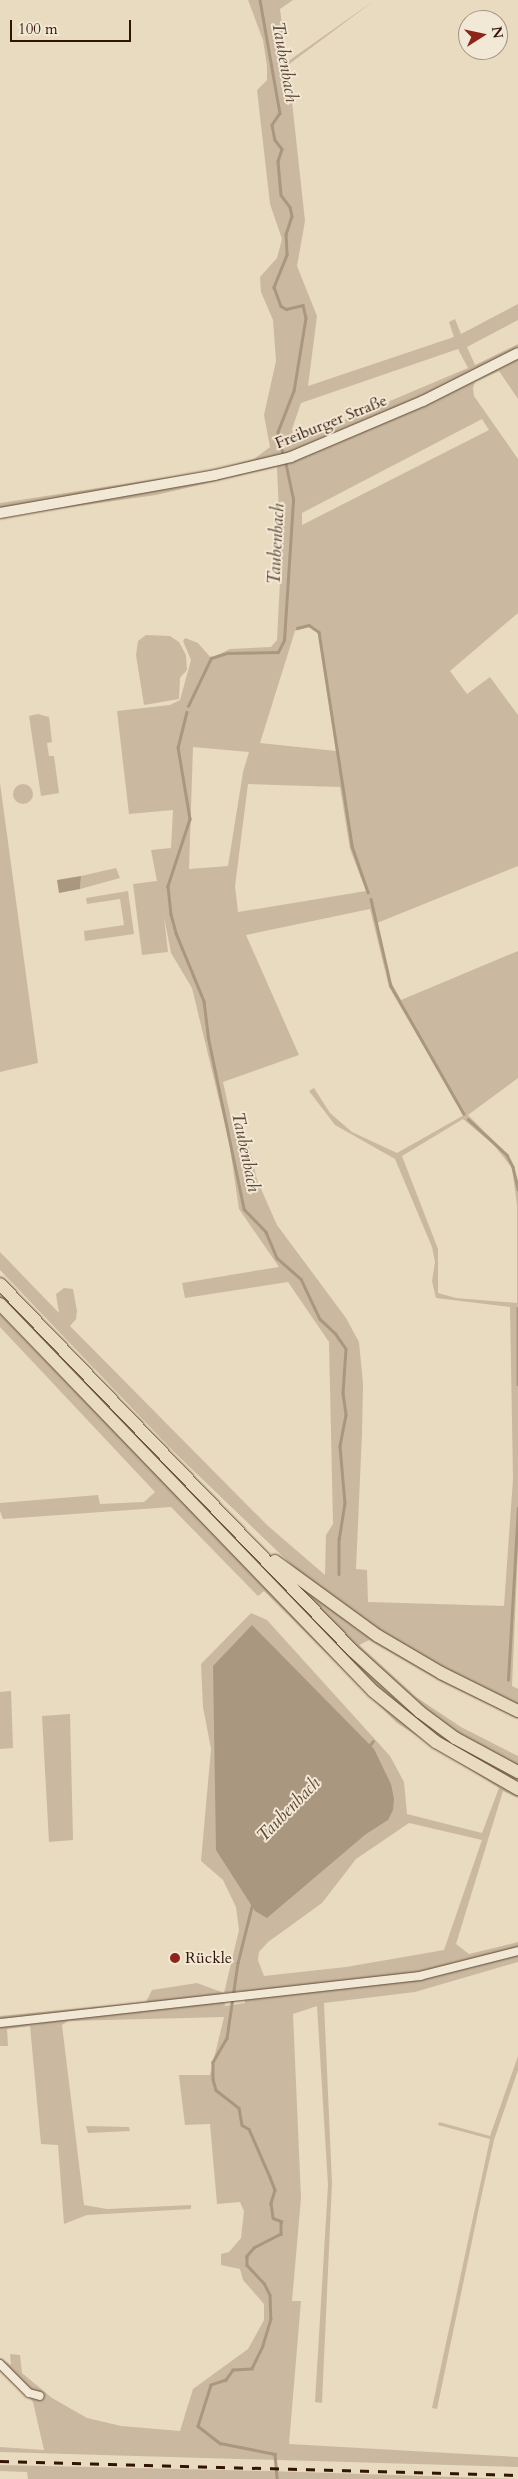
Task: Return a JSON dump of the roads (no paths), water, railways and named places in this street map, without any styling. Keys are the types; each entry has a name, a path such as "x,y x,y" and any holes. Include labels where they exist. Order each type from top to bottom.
{"highway":[{"path":"0,1284 353,1651 410,1704 455,1738 518,1772"},
{"path":"0,1304 373,1691 436,1742 518,1788"},
{"path":"254,1546 378,1636 441,1673 518,1711"}],"street":[{"name":"Freiburger Straße","path":"0,513 273,462 291,457 422,401 518,353"},
{"path":"0,2023 133,2010 420,1976 518,1951"},
{"path":"0,2364 29,2393 40,2396"}],"water":[{"path":"81,876 80,889 59,893 57,880"},
{"path":"252,1625 374,1749 391,1784 394,1799 393,1810 388,1820 366,1834 267,1918 255,1911 216,1850 213,1666"}],"waterway":[{"name":"Taubenbach","path":"260,0 280,113 272,125 275,140 282,149 278,161 281,195 290,207 292,216 286,234 287,255 274,287 281,306 286,309 303,305 306,318 294,391 278,432 284,457"},
{"name":"Taubenbach","path":"188,706 211,658 227,653 278,652 284,640 293,499 285,462"},
{"path":"297,628 309,625 319,632 352,846 368,892"},
{"name":"Taubenbach","path":"187,712 178,747 190,819 168,886 171,914 176,933 204,1001 208,1036 244,1209 266,1232 277,1258 301,1279 320,1319 335,1333 346,1349 343,1393 346,1415 340,1446 345,1503 339,1539 339,1574"},
{"path":"371,899 391,986 464,1114"},
{"path":"468,1119 507,1155 513,1167 518,1189"},
{"path":"518,1308 518,1384"},
{"path":"508,1680 518,1508"},
{"name":"Taubenbach","path":"369,1746 373,1741"},
{"name":"Taubenbach","path":"253,1903 238,1963 227,2038 213,2062 213,2079 216,2090 239,2108 242,2125 249,2129 275,2190 271,2203 273,2218 281,2221 281,2234 254,2248 247,2256 247,2265 264,2283 270,2295 271,2319 263,2346 252,2369 233,2370 226,2380 211,2385 198,2426 220,2443 275,2454 277,2479"}],"railway":[{"path":"0,2461 518,2475"}],"place":[{"name":"Rückle","path":"175,1958"}]}
